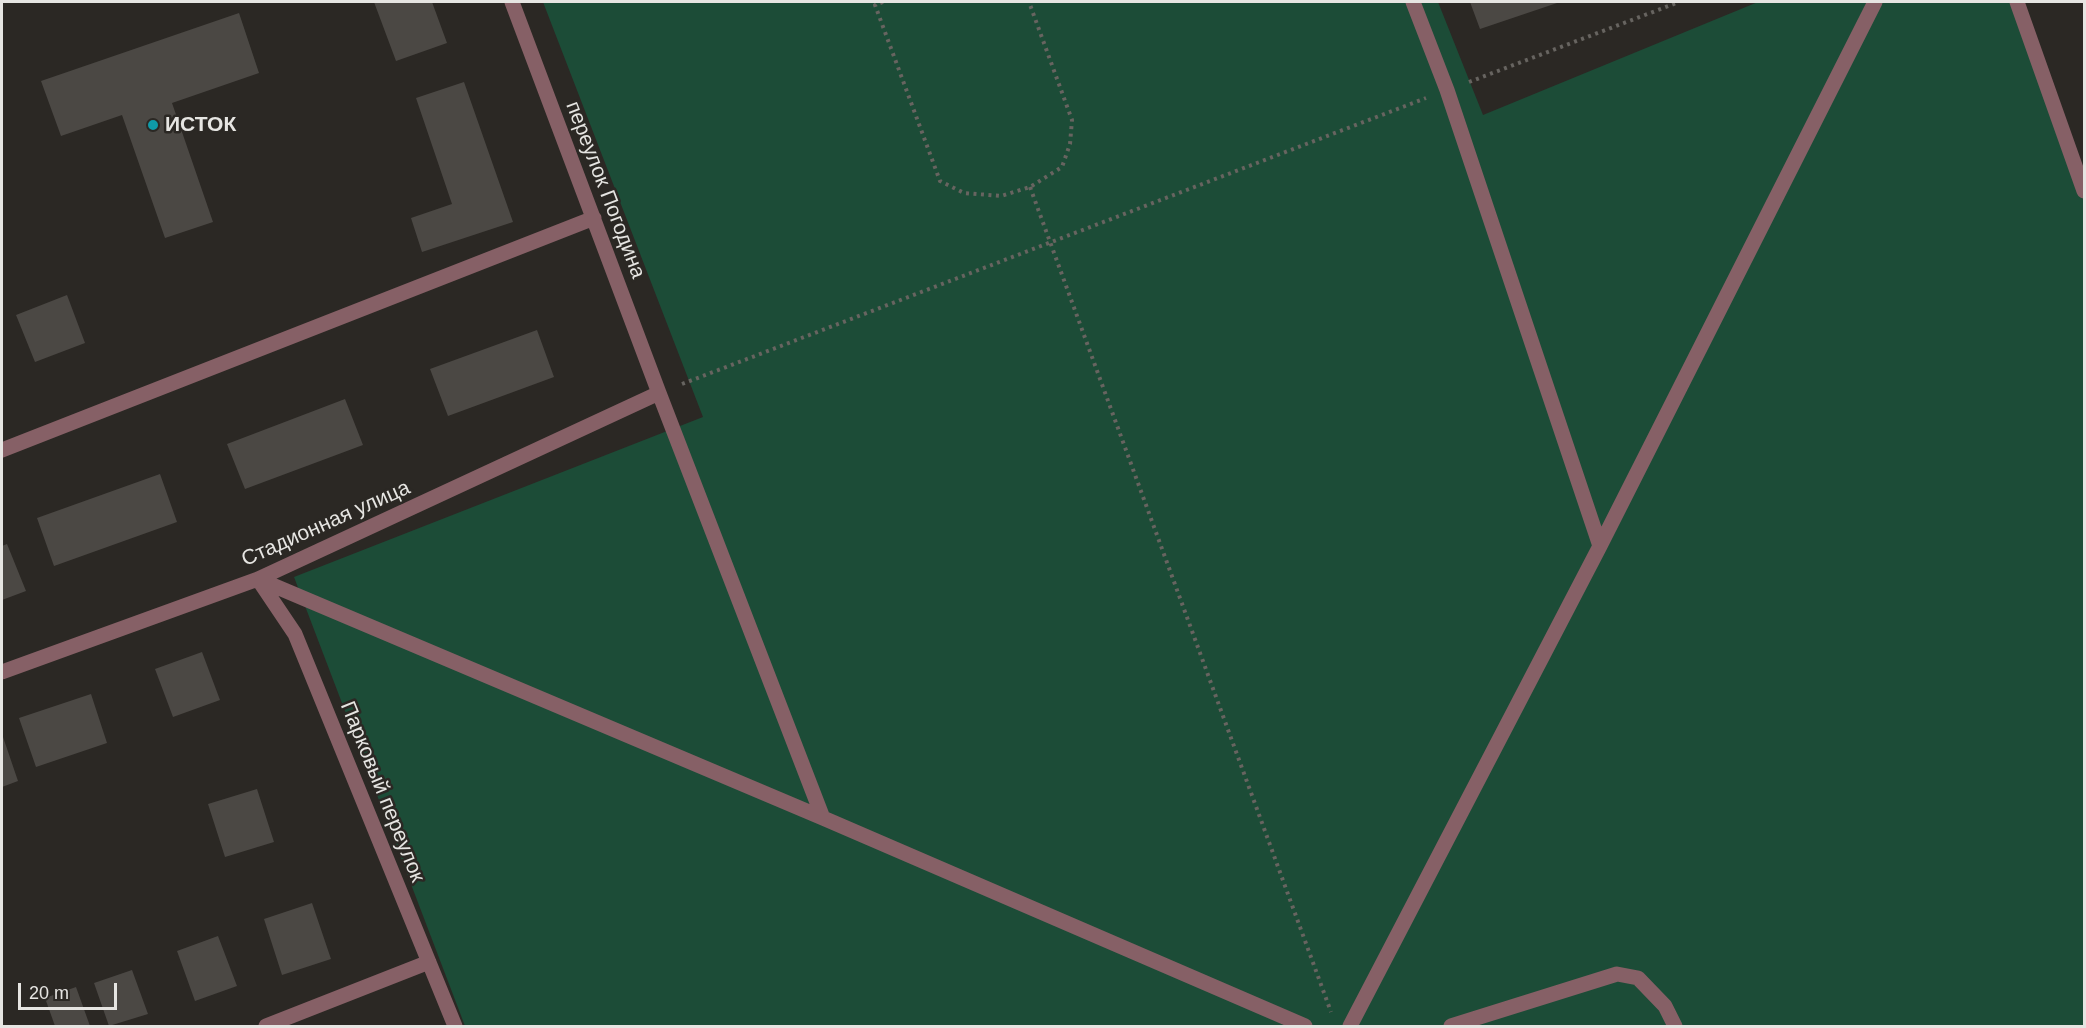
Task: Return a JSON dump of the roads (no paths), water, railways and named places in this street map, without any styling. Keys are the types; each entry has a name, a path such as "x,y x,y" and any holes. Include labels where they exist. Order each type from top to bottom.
{"street":[{"name":"переулок Погодина","path":"512,2 659,393 823,818"},
{"path":"1413,2 1447,90 1600,546"},
{"path":"1350,1026 1600,546 1875,2"},
{"path":"2017,2 2085,191"},
{"path":"2,450 594,218"},
{"name":"Стадионная улица","path":"2,672 258,579 659,393"},
{"path":"258,579 823,818 1305,1026"},
{"name":"Парковый переулок","path":"258,579 295,634 455,1026"},
{"path":"266,1026 429,962"},
{"path":"1451,1026 1617,974 1638,978 1665,1006 1675,1026"}],"place":[{"name":"ИСТОК","path":"153,125"}]}
